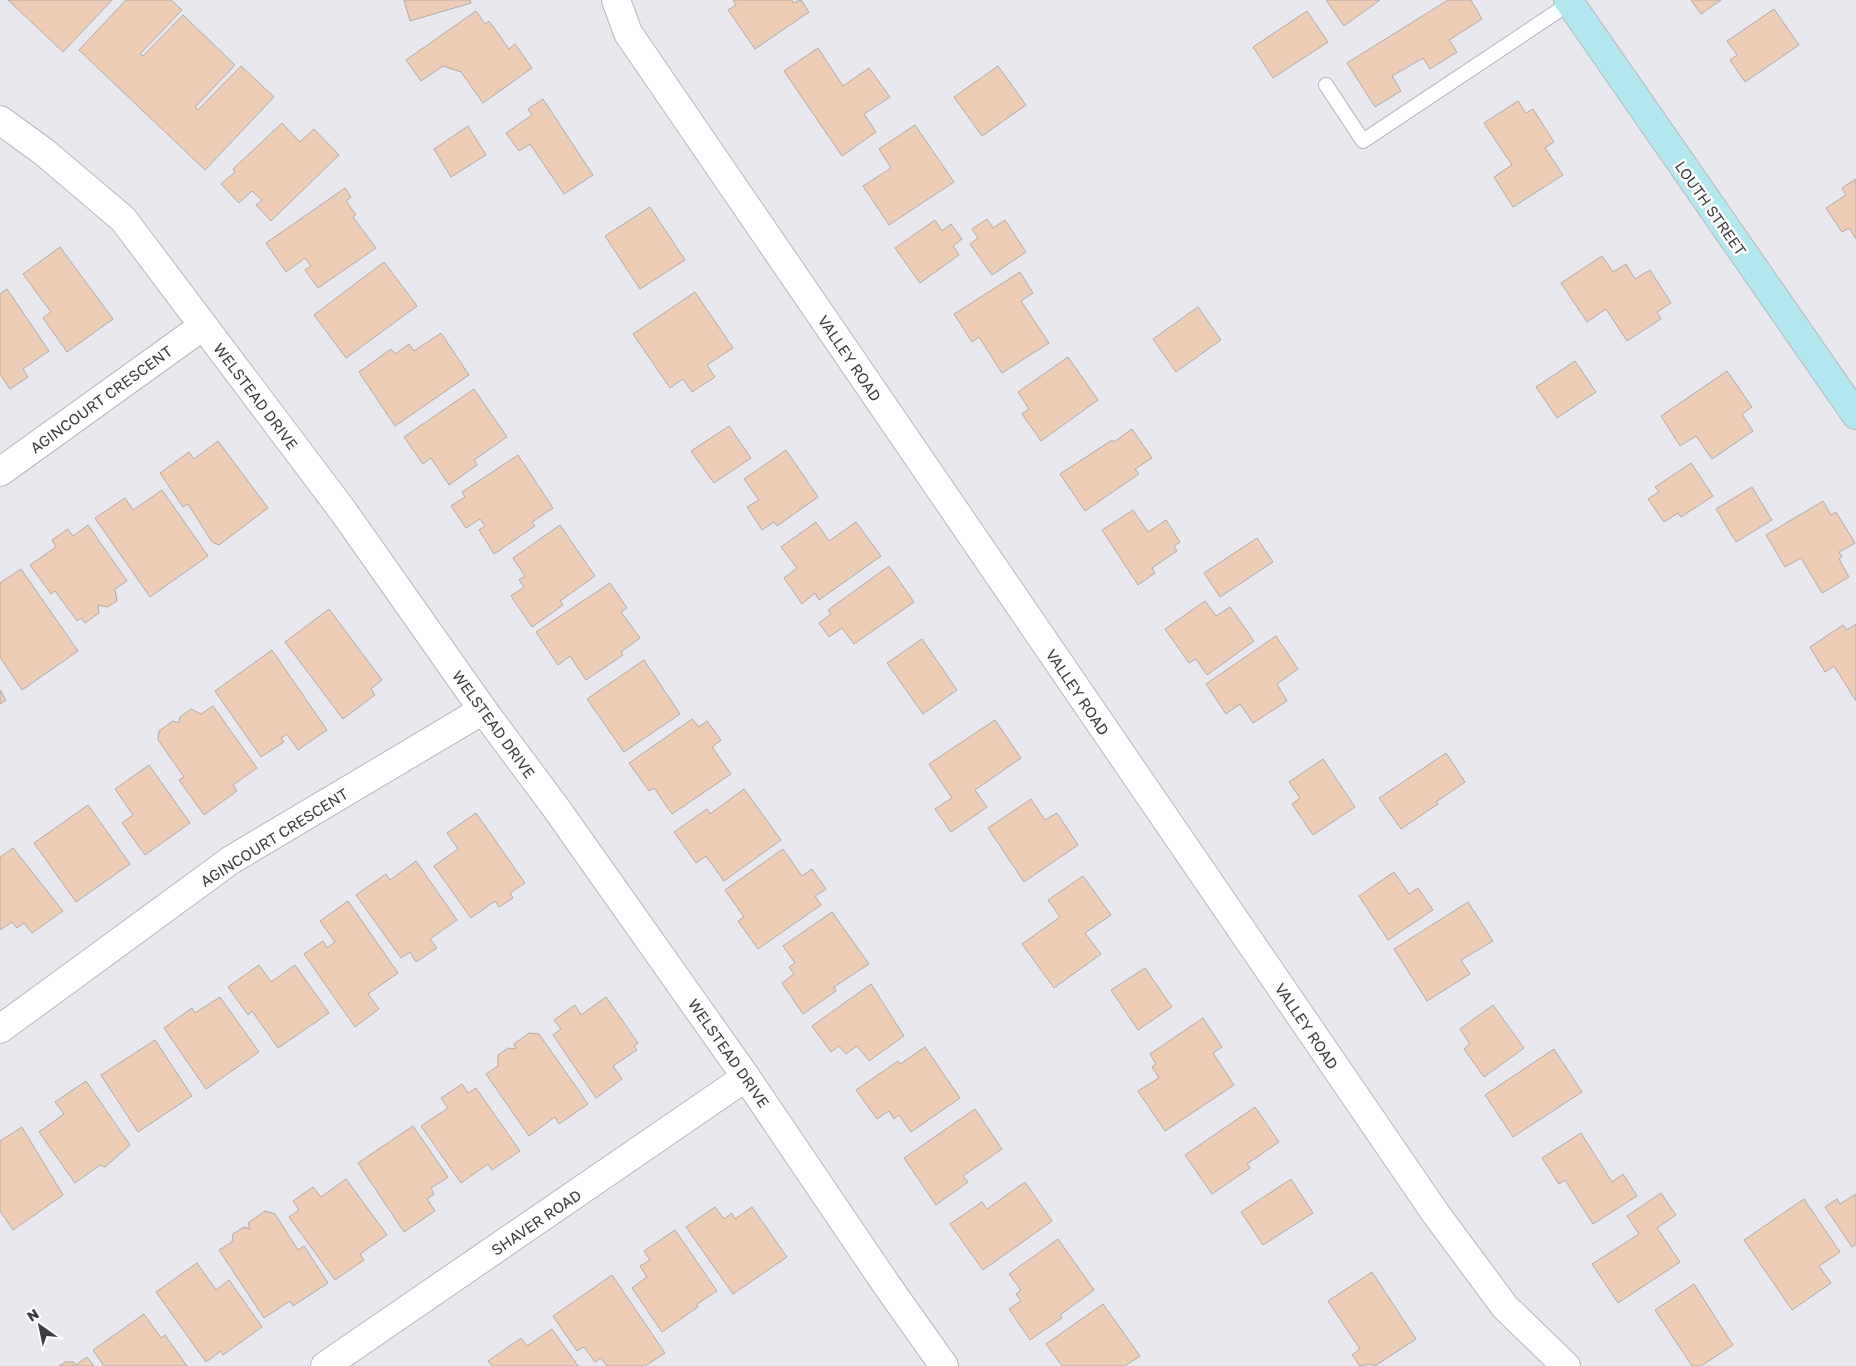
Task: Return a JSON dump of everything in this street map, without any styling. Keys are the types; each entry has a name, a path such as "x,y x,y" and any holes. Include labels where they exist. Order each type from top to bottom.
{"main road":[{"name":"LOUTH STREET","path":"1569,2 1856,415"}],"street":[{"name":"VALLEY ROAD","path":"616,0 628,33 1436,1214 1505,1307 1566,1366"},
{"name":"WELSTEAD DRIVE","path":"0,120 44,152 123,219 343,511 482,710 556,808 746,1077 886,1284 944,1366"},
{"name":"AGINCOURT CRESCENT","path":"0,472 203,326"},
{"name":"AGINCOURT CRESCENT","path":"0,1029 231,860 482,710"},
{"name":"SHAVER ROAD","path":"325,1366 746,1077"}],"lane":[{"path":"1326,85 1363,141 1569,2"}],"building":[{"path":"8,0 112,0 63,52"},
{"path":"126,0 171,0 182,10 140,54 143,56 183,15 235,65 195,107 198,110 241,66 274,97 205,170 79,50"},
{"path":"404,0 470,0 471,3 410,21"},
{"path":"733,0 792,0 793,3 801,0 809,12 755,49 728,10 736,5"},
{"path":"1326,0 1380,0 1344,26"},
{"path":"1448,0 1471,0 1482,19 1449,40 1457,52 1430,69 1423,58 1392,76 1401,91 1375,107 1347,63"},
{"path":"1691,0 1721,0 1701,14"},
{"path":"1774,9 1799,45 1745,82 1730,60 1737,55 1727,41"},
{"path":"476,11 485,24 489,21 509,49 515,44 532,68 483,103 461,72 443,66 421,81 406,60"},
{"path":"1307,11 1328,42 1273,78 1253,47"},
{"path":"818,48 843,86 869,68 890,97 864,114 876,132 842,156 784,71"},
{"path":"998,66 1026,105 982,136 954,97"},
{"path":"543,99 593,175 564,194 530,144 519,151 506,133 532,115 528,109"},
{"path":"1518,101 1526,113 1533,109 1554,142 1545,148 1563,175 1513,207 1494,177 1512,165 1484,123"},
{"path":"282,123 300,142 314,129 339,155 271,221 256,205 262,200 252,191 239,203 221,184 235,172 233,169"},
{"path":"915,125 954,182 889,225 863,186 891,168 879,149"},
{"path":"468,126 486,155 451,177 434,149"},
{"path":"1856,179 1856,239 1849,228 1842,232 1826,208 1846,195 1842,188"},
{"path":"345,188 351,197 346,201 356,215 353,217 376,248 318,288 305,270 311,266 305,258 286,272 266,243"},
{"path":"650,207 685,260 640,289 605,236"},
{"path":"987,219 993,228 1005,220 1026,252 992,275 970,244 978,238 972,229"},
{"path":"935,220 942,231 951,224 962,239 953,246 959,255 920,283 895,248"},
{"path":"60,247 113,319 67,352 43,318 51,312 23,274"},
{"path":"1602,256 1613,272 1626,264 1635,279 1650,270 1671,303 1657,312 1661,319 1627,341 1606,309 1587,322 1561,283"},
{"path":"384,262 417,306 346,358 314,315"},
{"path":"1020,272 1033,293 1021,301 1049,343 1002,373 979,337 972,342 954,314"},
{"path":"7,289 49,351 23,369 28,377 10,389 0,374 0,294"},
{"path":"695,292 733,348 707,365 715,377 692,392 683,379 670,388 633,334"},
{"path":"1198,307 1221,340 1176,372 1153,339"},
{"path":"441,333 469,375 395,426 359,372 391,349 395,354 409,344 414,351"},
{"path":"1068,357 1098,400 1041,441 1022,414 1029,409 1018,392"},
{"path":"1575,361 1596,392 1557,418 1536,387"},
{"path":"1727,371 1752,407 1742,414 1753,431 1712,459 1696,436 1680,446 1661,416"},
{"path":"474,389 507,437 474,460 477,465 449,485 431,458 423,464 404,437"},
{"path":"729,426 751,458 714,483 691,451"},
{"path":"1132,429 1152,458 1135,469 1139,474 1085,511 1060,474"},
{"path":"218,441 268,508 219,545 212,542 188,504 183,507 160,473 189,452 194,459"},
{"path":"786,450 818,497 777,526 774,522 762,530 747,507 759,500 744,479"},
{"path":"518,455 553,508 532,522 535,526 494,554 479,530 485,526 480,519 466,528 451,506 465,497 462,492"},
{"path":"1691,463 1713,496 1681,517 1678,513 1664,522 1648,499 1659,492 1655,487"},
{"path":"1752,487 1772,520 1736,542 1716,509"},
{"path":"162,490 208,556 150,597 95,518 125,498 133,510"},
{"path":"1823,501 1831,515 1836,512 1855,543 1839,552 1842,557 1839,559 1849,577 1822,593 1801,558 1785,567 1766,535"},
{"path":"1133,510 1148,532 1166,520 1180,542 1174,546 1177,551 1152,568 1155,573 1138,585 1102,530"},
{"path":"816,522 829,541 856,522 881,556 819,600 815,593 802,604 784,578 797,568 781,547"},
{"path":"88,525 127,581 115,589 117,601 107,607 98,605 99,613 85,623 81,618 77,621 55,591 51,594 30,565 56,547 52,540 68,529 73,536"},
{"path":"560,525 595,576 560,601 563,605 532,627 511,596 524,587 519,580 525,576 513,558"},
{"path":"1257,538 1273,562 1220,597 1204,573"},
{"path":"889,566 914,602 854,644 842,628 829,637 819,623 831,614 828,610"},
{"path":"21,569 78,651 22,690 0,657 0,583"},
{"path":"610,583 627,608 621,612 640,638 621,652 623,655 586,680 570,656 558,665 536,632"},
{"path":"1205,601 1216,616 1230,607 1254,641 1207,675 1196,659 1189,663 1165,629"},
{"path":"329,609 382,680 371,689 375,695 343,719 285,642"},
{"path":"1856,624 1856,701 1834,666 1825,672 1810,647 1843,625 1847,630"},
{"path":"1276,636 1298,669 1277,684 1287,701 1253,723 1240,704 1226,714 1206,684"},
{"path":"922,639 957,690 923,714 887,663"},
{"path":"272,650 327,730 298,750 287,734 281,738 284,742 261,757 215,691"},
{"path":"644,660 680,714 624,752 587,699"},
{"path":"0,690 6,700 0,704"},
{"path":"213,706 257,768 233,785 237,791 204,815 179,780 184,777 158,740 159,731 173,721 179,723 180,717 191,709 201,714"},
{"path":"692,719 699,727 707,721 721,740 712,747 731,774 672,814 654,788 649,791 629,763"},
{"path":"995,720 1021,758 975,790 987,807 951,832 935,809 952,798 929,764"},
{"path":"1446,753 1465,782 1436,802 1438,804 1401,829 1379,798"},
{"path":"1323,759 1355,807 1313,835 1292,804 1300,798 1289,782"},
{"path":"149,765 190,823 145,855 122,823 133,815 115,789"},
{"path":"744,789 781,840 724,881 706,856 696,863 674,832 707,809 710,814"},
{"path":"1031,799 1045,820 1057,813 1078,845 1024,882 988,828"},
{"path":"88,805 130,864 76,902 34,843"},
{"path":"476,813 525,883 510,893 513,898 499,907 495,901 471,918 434,866 458,849 447,833"},
{"path":"13,848 63,911 32,933 24,923 17,928 12,922 0,930 0,857"},
{"path":"783,849 802,876 812,869 826,889 815,896 821,905 758,949 738,921 744,917 725,890"},
{"path":"416,861 457,920 430,939 437,948 416,962 410,952 401,958 356,895 386,874 390,880"},
{"path":"1394,872 1409,894 1418,888 1433,910 1388,940 1359,896"},
{"path":"1083,876 1111,915 1085,933 1101,954 1054,988 1022,944 1060,917 1048,900"},
{"path":"348,901 398,973 368,994 379,1009 355,1027 304,954 323,941 327,948 335,942 320,921"},
{"path":"1468,902 1493,941 1461,960 1470,974 1427,1001 1394,949"},
{"path":"832,912 869,964 834,987 836,991 803,1014 782,983 794,974 789,967 795,963 783,946"},
{"path":"259,965 271,982 295,965 329,1013 278,1048 252,1011 248,1015 228,987"},
{"path":"1145,968 1172,1007 1138,1030 1111,990"},
{"path":"871,984 904,1036 869,1061 857,1046 846,1054 839,1046 831,1052 812,1026"},
{"path":"220,997 259,1052 206,1089 164,1028 192,1008 195,1013"},
{"path":"606,997 638,1043 634,1046 637,1050 613,1066 622,1079 596,1098 553,1035 561,1029 554,1020 575,1005 581,1015"},
{"path":"1493,1005 1524,1048 1484,1077 1464,1049 1470,1044 1460,1029"},
{"path":"1203,1018 1222,1047 1213,1053 1234,1085 1165,1131 1138,1091 1159,1078 1152,1067 1156,1064 1150,1054"},
{"path":"529,1033 539,1034 588,1104 559,1124 555,1117 529,1136 486,1074 498,1066 498,1055 508,1048 516,1049 514,1044"},
{"path":"155,1040 192,1096 138,1132 101,1075"},
{"path":"925,1047 960,1098 911,1132 899,1115 894,1119 889,1111 877,1119 856,1090 898,1061 900,1064"},
{"path":"1554,1049 1582,1092 1513,1137 1485,1095"},
{"path":"86,1081 130,1145 105,1167 100,1165 75,1183 39,1132 64,1114 55,1102"},
{"path":"462,1084 468,1093 476,1088 520,1151 492,1170 488,1164 461,1183 421,1126 448,1108 441,1098"},
{"path":"1255,1107 1279,1142 1247,1164 1250,1168 1212,1194 1185,1155"},
{"path":"975,1109 1002,1149 963,1176 968,1182 936,1205 904,1158"},
{"path":"413,1126 448,1177 431,1188 434,1194 427,1199 435,1211 404,1232 358,1163"},
{"path":"22,1127 63,1195 13,1230 0,1211 0,1141"},
{"path":"1581,1133 1612,1182 1623,1174 1637,1196 1593,1224 1565,1180 1559,1184 1542,1158"},
{"path":"346,1179 387,1235 360,1254 364,1260 335,1280 289,1217 299,1210 293,1201 313,1187 321,1197"},
{"path":"1291,1179 1313,1213 1263,1245 1241,1212"},
{"path":"1025,1182 1052,1221 983,1270 950,1224 982,1202 987,1209"},
{"path":"1661,1193 1676,1215 1657,1228 1680,1262 1618,1303 1592,1264 1639,1234 1627,1216"},
{"path":"1856,1194 1856,1244 1852,1247 1825,1207 1837,1199 1840,1204"},
{"path":"1804,1199 1840,1252 1819,1266 1831,1283 1792,1310 1744,1240"},
{"path":"715,1207 724,1219 732,1213 735,1219 752,1207 787,1257 733,1294 686,1227"},
{"path":"265,1211 275,1214 298,1250 304,1246 328,1283 293,1306 290,1301 264,1318 219,1250 232,1242 233,1234 244,1227 250,1229 248,1223"},
{"path":"675,1230 717,1291 697,1304 698,1307 662,1332 632,1288 647,1277 640,1266 650,1260 644,1251"},
{"path":"1058,1239 1094,1290 1060,1315 1062,1318 1030,1340 1009,1309 1021,1301 1016,1294 1021,1290 1009,1274"},
{"path":"197,1263 216,1290 229,1280 262,1327 223,1355 221,1351 206,1362 156,1292"},
{"path":"1372,1272 1416,1339 1375,1366 1371,1364 1360,1366 1352,1355 1360,1349 1328,1301"},
{"path":"612,1275 665,1353 645,1366 607,1366 601,1358 595,1362 584,1347 577,1351 553,1316"},
{"path":"1694,1284 1733,1345 1701,1366 1692,1366 1655,1310"},
{"path":"1103,1304 1140,1356 1125,1366 1062,1366 1046,1344"},
{"path":"144,1314 161,1338 165,1335 187,1366 104,1366 93,1350"},
{"path":"552,1329 578,1366 492,1366 488,1361 521,1338 527,1346"},
{"path":"87,1357 94,1366 59,1366 65,1362 74,1362 76,1365"}]}
